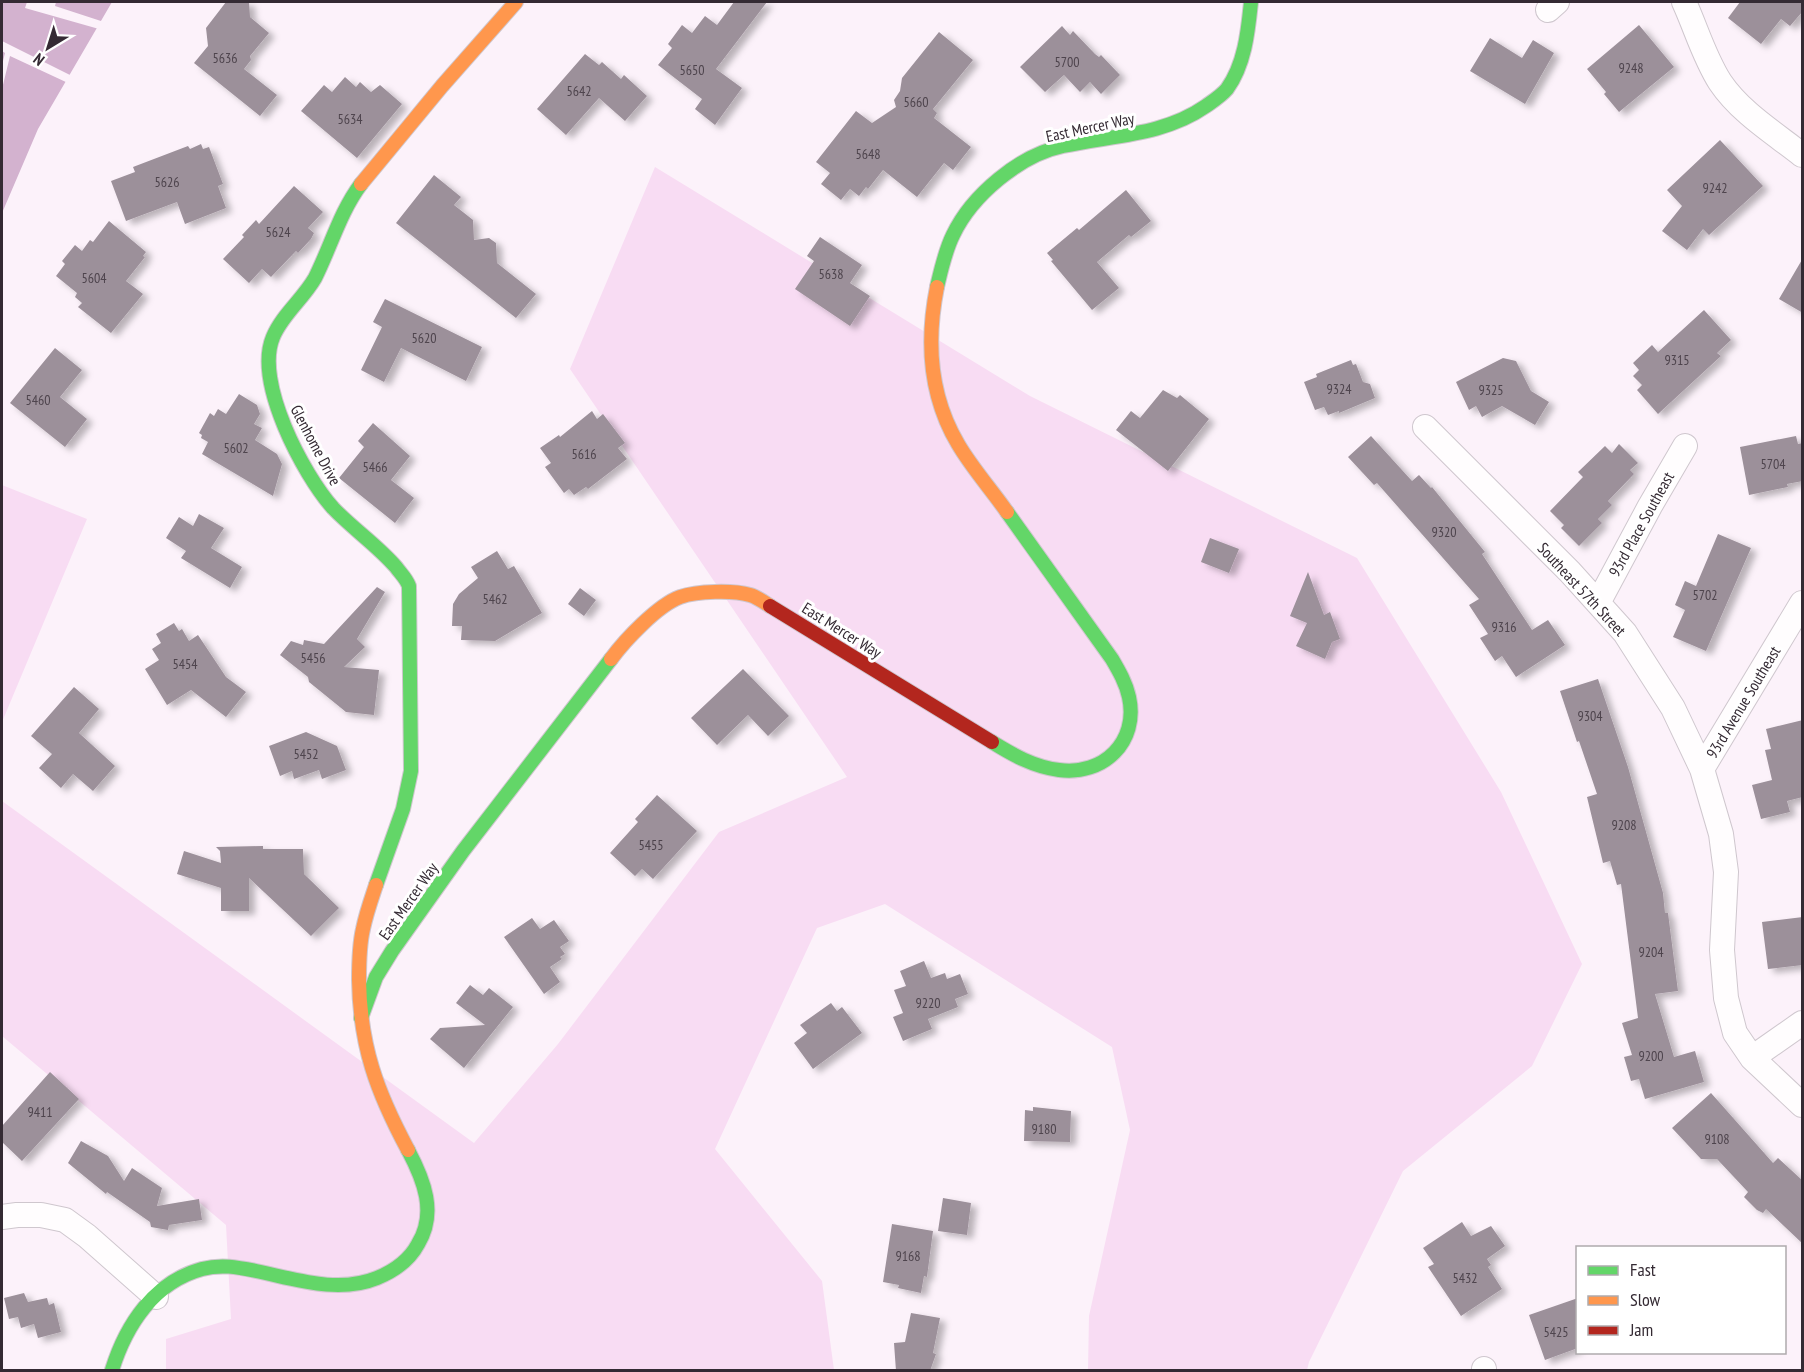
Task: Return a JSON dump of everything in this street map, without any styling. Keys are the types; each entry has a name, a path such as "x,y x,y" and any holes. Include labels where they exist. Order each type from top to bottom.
{"street":[{"name":"Glenhome Drive","path":"361,1018 360,959 363,930 396,831 411,777 408,583 389,557 334,509 321,493 302,461 276,405 268,366 271,339 279,325 303,298 318,272 340,218 357,190 438,90 516,2"},
{"name":"East Mercer Way","path":"112,1371 120,1346 134,1320 156,1297 182,1276 208,1267 227,1265 331,1286 356,1284 374,1281 397,1270 410,1257 423,1236 428,1216 427,1190 391,1119 371,1068 364,1042 361,1018 376,977 464,850 616,652 651,616 680,597 731,591 752,595 1017,757 1041,768 1061,772 1082,770 1098,765 1112,756 1124,738 1131,718 1129,697 1120,673 1092,630 958,444 943,412 934,377 930,342 936,294 944,261 957,227 997,180 1027,160 1056,147 1152,131 1179,122 1205,107 1226,89 1241,58 1251,2"},
{"path":"1684,2 1703,50 1720,82 1738,104 1803,155"},
{"name":"Southeast 57th Street","path":"1425,427 1598,603 1624,633 1673,708 1702,770 1721,834 1726,872 1722,950 1726,998 1735,1033 1752,1058 1803,1105"},
{"name":"93rd Place Southeast","path":"1598,603 1685,446"},
{"name":"93rd Avenue Southeast","path":"1702,770 1803,603"},
{"path":"1752,1058 1803,1023"},
{"path":"2,1217 41,1215 65,1220 87,1236 156,1297"}],"shaded area":[{"path":"2,2 112,2 38,129 2,213"},
{"path":"655,167 1030,396 1357,558 1501,792 1582,964 1532,1066 1403,1171 1307,1370 1088,1370 1089,1316 1130,1130 1112,1047 885,904 817,928 715,1149 822,1281 834,1370 166,1370 166,1339 231,1319 226,1225 2,1036 2,801 474,1143 558,1044 719,832 847,777 570,369"},
{"path":"2,485 87,519 2,722"}],"pier":[{"path":"27,2 56,2 55,6 104,22 99,29 25,8"},
{"path":"2,41 72,76 68,83 10,56 2,89 2,65 5,53 2,51"}],"building":[{"path":"226,2 249,2 250,17 269,33 250,56 251,60 244,69 277,95 260,116 194,63 208,46 206,28"},
{"path":"734,2 767,2 716,69 742,88 715,125 695,109 702,99 658,65 672,48 668,44 682,25 692,33 705,16 717,25"},
{"path":"1740,2 1803,2 1803,11 1790,26 1781,19 1761,44 1728,18"},
{"path":"1639,25 1674,67 1619,112 1587,69"},
{"path":"1062,26 1070,35 1073,31 1120,75 1101,94 1090,82 1080,92 1064,75 1045,92 1020,67"},
{"path":"939,32 973,60 933,109 937,113 934,118 971,147 953,170 944,163 917,197 883,170 868,189 866,187 859,196 850,189 841,200 821,184 830,173 816,162 856,111 872,123 896,107 894,100 900,91 902,78"},
{"path":"1490,38 1522,58 1533,40 1554,53 1525,104 1470,71"},
{"path":"585,54 599,65 602,62 621,79 624,75 647,96 625,121 599,98 566,135 537,109"},
{"path":"345,77 356,87 360,82 371,92 380,85 402,104 357,158 301,111 324,85 332,92"},
{"path":"1720,140 1763,186 1709,235 1703,229 1687,250 1662,231 1682,206 1667,190"},
{"path":"201,144 203,149 209,147 223,184 218,186 226,208 185,224 177,202 126,221 111,181 135,172 133,167 188,146 190,149"},
{"path":"434,175 461,197 454,205 473,220 474,240 489,238 496,243 497,263 536,294 516,318 396,223"},
{"path":"294,186 323,212 308,228 314,233 298,253 296,251 271,277 262,269 249,283 223,259 244,237 242,235 256,220 259,224"},
{"path":"1126,190 1151,221 1131,237 1129,235 1097,262 1119,288 1092,310 1051,261 1053,260 1047,253 1077,228 1079,230"},
{"path":"109,221 146,252 143,256 145,257 126,281 143,294 111,333 78,307 82,303 75,297 77,293 56,276 65,264 62,261 75,245 82,251 90,240 93,242"},
{"path":"820,237 862,265 850,283 870,296 850,326 795,289 814,261 807,256"},
{"path":"1803,258 1803,313 1779,299"},
{"path":"385,299 482,347 466,381 401,348 384,382 361,370 382,327 373,322"},
{"path":"1704,310 1731,340 1717,353 1721,356 1658,414 1637,390 1642,385 1633,376 1639,370 1633,363 1652,345 1658,352"},
{"path":"55,348 82,370 60,397 87,419 65,447 10,403"},
{"path":"1503,358 1516,361 1531,391 1549,402 1535,425 1502,406 1482,417 1476,406 1469,410 1456,382"},
{"path":"1351,360 1353,365 1356,364 1363,382 1370,384 1375,398 1339,413 1339,411 1328,415 1324,407 1315,410 1304,382 1317,377 1316,374"},
{"path":"1163,390 1177,398 1180,395 1209,419 1168,471 1116,430 1131,411 1140,418"},
{"path":"239,394 257,405 260,414 254,424 262,428 255,440 277,454 282,464 273,496 202,454 208,442 201,438 202,435 199,433 210,413 214,416 218,409 226,414"},
{"path":"592,411 597,419 603,414 625,443 618,448 627,459 588,489 586,487 574,495 569,489 564,493 545,467 551,463 540,448 559,435 560,437"},
{"path":"373,423 410,456 391,480 414,498 395,523 339,478 364,447 358,441"},
{"path":"1371,436 1412,481 1419,475 1432,487 1485,552 1482,554 1532,630 1548,620 1565,645 1516,677 1502,656 1495,661 1480,638 1488,634 1469,605 1479,599 1377,483 1374,485 1348,457"},
{"path":"1796,436 1798,444 1803,443 1803,481 1787,484 1788,487 1749,495 1740,447"},
{"path":"1619,444 1638,463 1630,470 1634,474 1608,501 1612,505 1598,519 1602,523 1579,546 1561,528 1564,525 1550,511 1583,477 1578,472 1605,446 1612,453"},
{"path":"199,514 224,528 211,548 242,567 230,588 181,558 186,551 166,538 179,517 193,526"},
{"path":"1718,534 1751,548 1706,651 1673,637 1685,610 1675,605 1685,581 1696,586"},
{"path":"1210,538 1239,549 1229,573 1201,562"},
{"path":"497,551 508,569 514,566 542,613 495,641 461,640 462,626 452,626 453,604 459,594 478,578 471,567"},
{"path":"1308,572 1324,615 1330,612 1340,639 1332,642 1325,659 1296,646 1307,623 1290,616"},
{"path":"377,587 385,592 357,639 365,647 344,667 379,670 374,715 346,712 280,655 291,641 303,645 304,640 324,644"},
{"path":"580,588 596,600 584,616 568,604"},
{"path":"174,623 179,631 182,629 189,641 198,635 226,677 246,692 226,717 191,690 167,705 145,669 159,660 152,649 161,643 156,634"},
{"path":"743,669 789,716 768,736 748,715 717,745 691,718"},
{"path":"1598,679 1628,767 1663,893 1665,913 1668,913 1678,991 1655,994 1674,1057 1695,1051 1704,1082 1645,1099 1639,1079 1631,1081 1624,1057 1632,1055 1622,1023 1638,1018 1621,884 1617,885 1610,861 1603,863 1587,797 1597,794 1560,691"},
{"path":"74,687 99,709 79,733 115,766 93,791 73,774 61,788 39,768 52,754 31,736"},
{"path":"1803,720 1803,797 1787,801 1790,812 1761,819 1752,785 1772,780 1765,750 1771,749 1766,729"},
{"path":"306,732 337,746 346,770 322,779 319,770 294,779 292,771 280,776 269,746"},
{"path":"657,795 697,831 653,879 642,869 635,876 610,853 638,822 635,819"},
{"path":"263,846 263,849 303,849 304,874 339,908 311,936 249,878 249,911 221,911 221,888 177,874 184,851 221,863 220,851 216,847"},
{"path":"1803,917 1803,965 1768,969 1762,922"},
{"path":"532,918 540,929 554,920 569,941 560,947 565,954 560,957 562,959 550,967 560,982 544,994 504,937"},
{"path":"924,961 931,978 945,973 947,979 960,974 968,994 955,999 958,1007 928,1019 932,1029 903,1041 893,1017 903,1013 894,990 906,986 900,971"},
{"path":"470,985 483,995 489,988 513,1007 464,1068 430,1039 440,1028 485,1025 456,1003"},
{"path":"831,1003 837,1011 842,1007 862,1033 813,1069 794,1043 807,1033 800,1025"},
{"path":"50,1072 79,1099 22,1161 2,1142 2,1126"},
{"path":"1711,1093 1773,1163 1778,1158 1803,1181 1803,1244 1766,1209 1763,1213 1757,1210 1744,1197 1748,1192 1717,1159 1701,1159 1672,1128"},
{"path":"1033,1107 1071,1111 1070,1142 1024,1141 1025,1110 1033,1111"},
{"path":"81,1141 108,1156 124,1181 132,1168 162,1188 157,1206 199,1199 202,1220 169,1225 168,1230 151,1227 150,1222 107,1192 106,1194 68,1163"},
{"path":"943,1198 971,1203 967,1235 938,1231"},
{"path":"1462,1222 1471,1236 1491,1226 1505,1246 1487,1259 1491,1265 1488,1267 1502,1289 1461,1316 1428,1267 1434,1264 1423,1248"},
{"path":"892,1224 933,1231 927,1277 924,1276 921,1293 883,1282"},
{"path":"24,1293 28,1302 47,1298 49,1305 54,1303 61,1332 38,1338 34,1324 21,1328 18,1317 9,1319 4,1298"},
{"path":"1576,1299 1576,1349 1545,1360 1529,1315"},
{"path":"911,1313 940,1318 933,1353 936,1354 930,1371 896,1371 894,1343 905,1342"}],"traffic: fast":[{"path":"937,287 948,247 961,220 985,192 1014,168 1030,158 1063,146 1137,133 1172,123 1190,116 1222,94 1233,79 1242,58 1251,2"},
{"path":"361,184 341,218 315,278 277,329 269,356 270,378 276,402 285,427 308,473 333,508 389,559 409,586 411,771 403,809 376,885"},
{"path":"992,742 1016,756 1041,766 1059,770 1090,767 1114,753 1123,741 1131,713 1126,687 1112,659 1007,512"},
{"path":"361,1018 376,977 392,951 463,851 611,659"},
{"path":"112,1370 125,1337 144,1308 156,1295 185,1275 209,1267 229,1267 316,1284 347,1285 377,1278 400,1265 418,1244 427,1220 423,1185 408,1150"}],"traffic: slow":[{"path":"361,184 442,86 516,2"},
{"path":"937,287 931,348 932,368 941,407 963,453 1007,512"},
{"path":"611,659 652,615 680,597 705,592 734,592 753,596 770,606"},
{"path":"376,885 360,948 360,1004 372,1068 387,1108 408,1150"}],"traffic: jam":[{"path":"770,606 992,742"}]}
